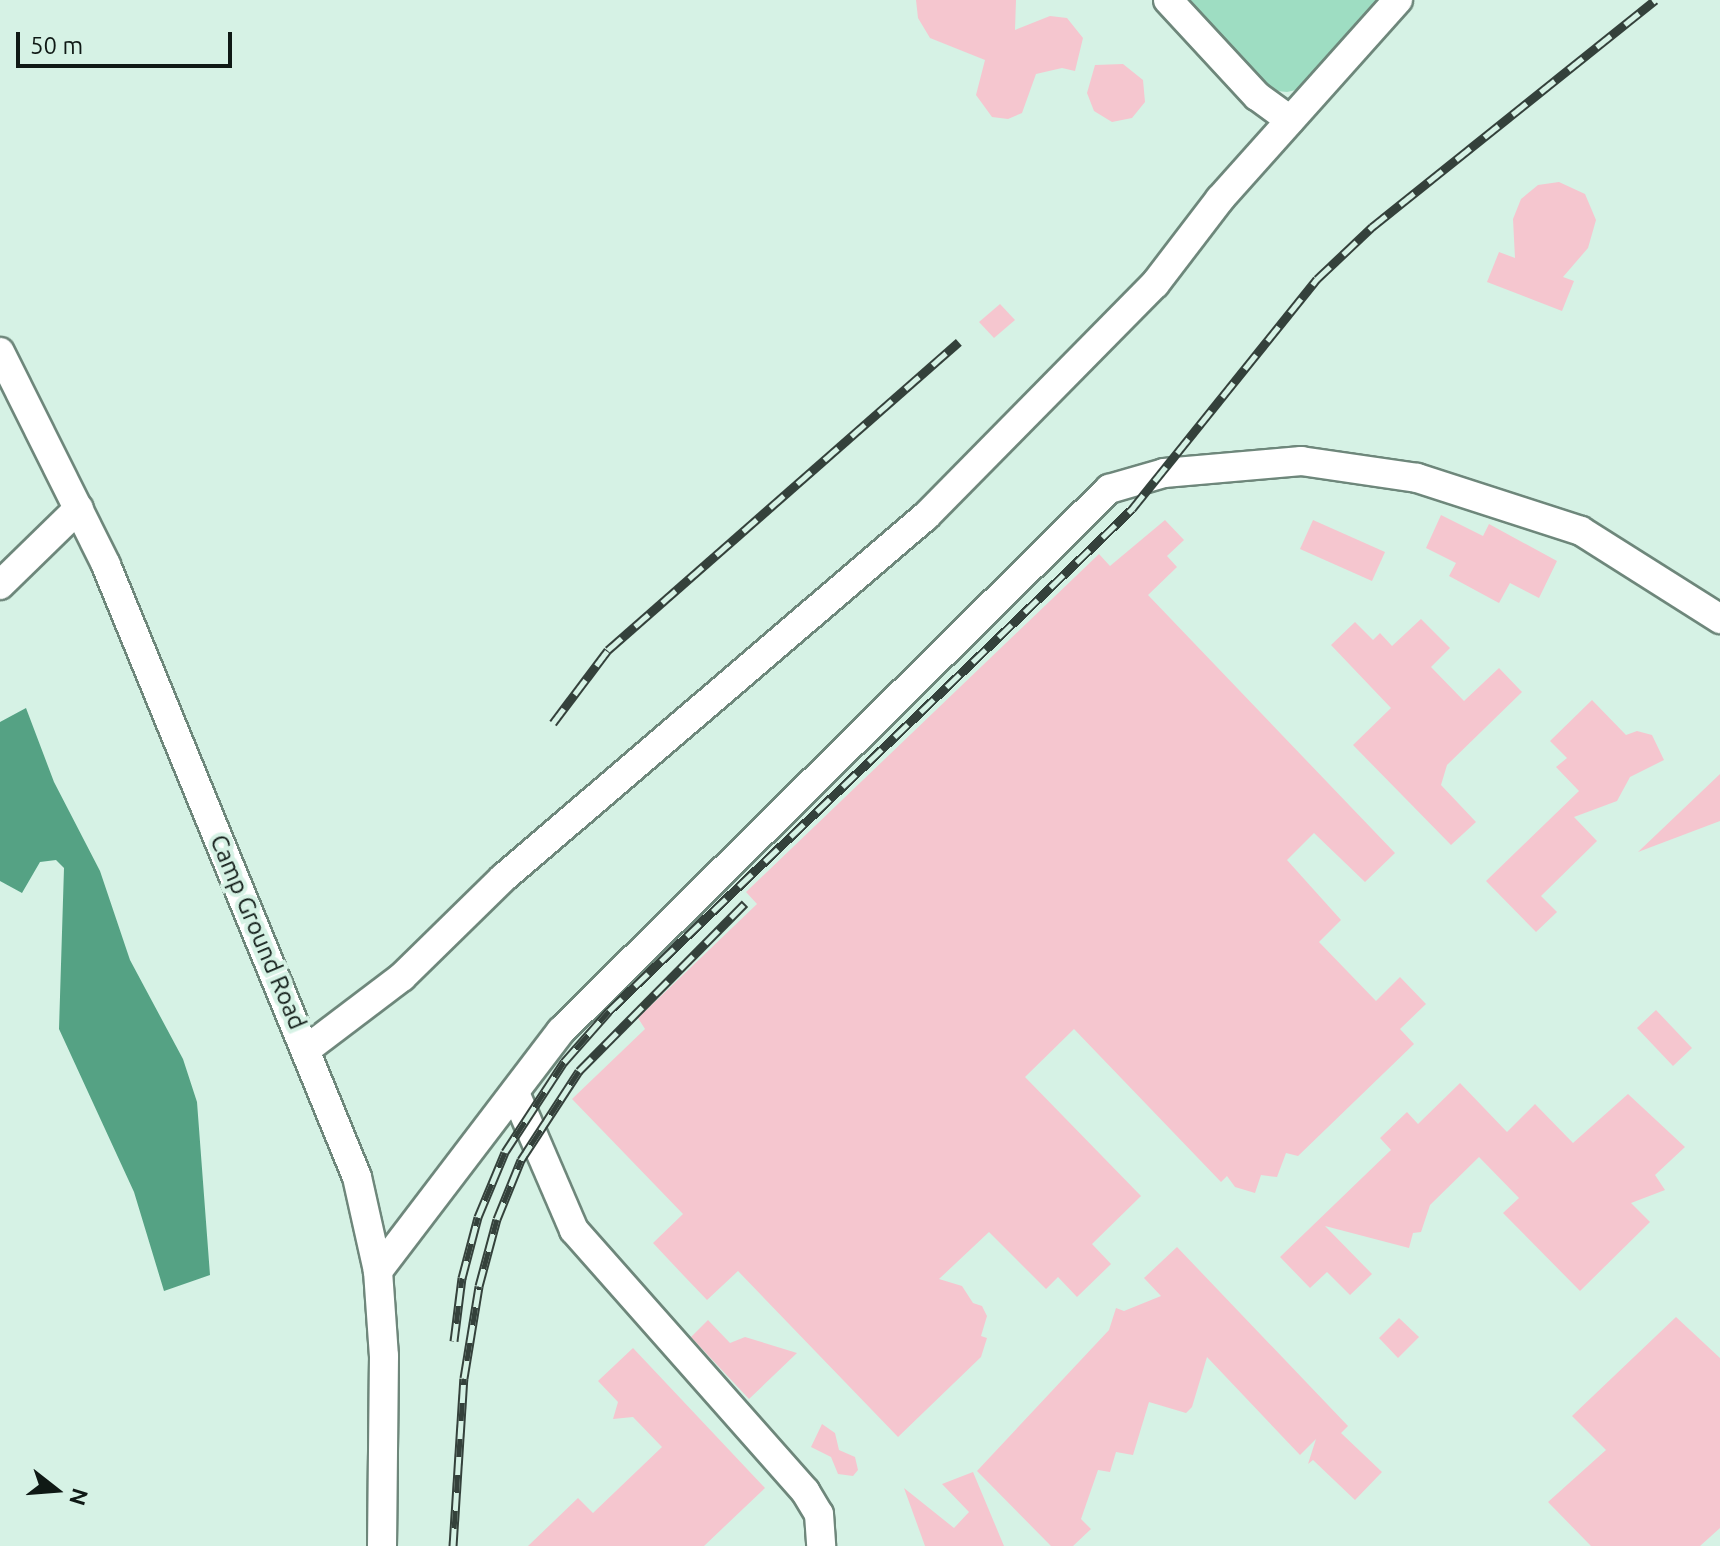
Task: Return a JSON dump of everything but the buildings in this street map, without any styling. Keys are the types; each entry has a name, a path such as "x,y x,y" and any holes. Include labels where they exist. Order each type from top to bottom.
{"street":[{"path":"1168,0 1257,96 1290,120"},
{"path":"307,1049 402,977 503,878 926,516 1155,284 1290,120 1398,0"},
{"name":"Camp Ground Road","path":"0,352 79,508 307,1049 357,1177 378,1271 384,1356 382,1546"},
{"path":"378,1271 561,1031 1109,489 1164,473 1301,461 1417,478 1581,531 1720,619"},
{"path":"0,585 79,508"},
{"path":"515,1093 574,1230 805,1491 819,1514 821,1546"}],"shaded area":[{"path":"1177,0 1377,0 1305,88 1287,92 1277,91 1243,66"},
{"path":"26,708 54,782 100,871 130,960 183,1059 197,1102 210,1275 164,1291 134,1192 59,1029 64,868 56,860 40,862 22,893 0,881 0,722"}],"railway":[{"path":"454,1341 462,1278 478,1217 505,1152 564,1062 609,1011 1132,509 1317,279 1372,227 1655,0"},
{"path":"553,723 608,650 959,342"},
{"path":"453,1546 464,1378 479,1286 497,1219 521,1160 579,1071 745,903"}]}
